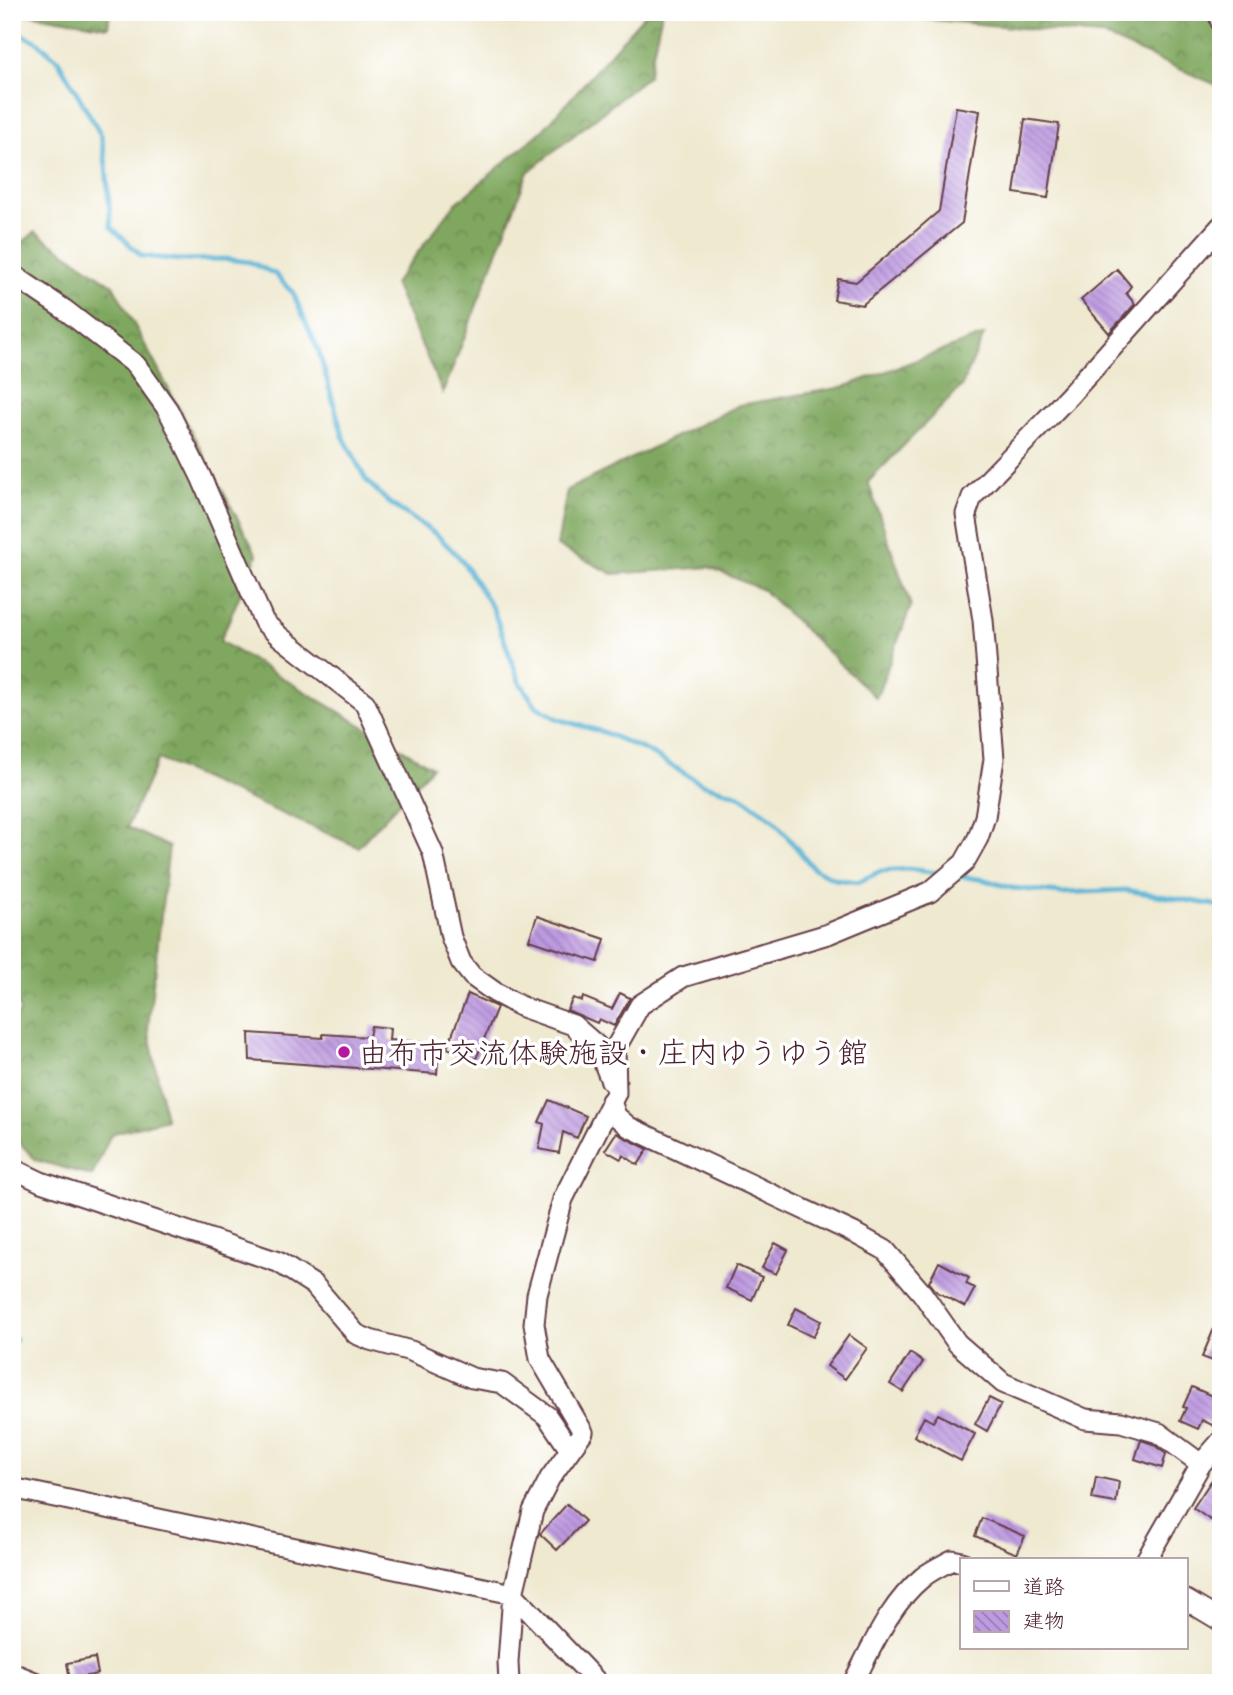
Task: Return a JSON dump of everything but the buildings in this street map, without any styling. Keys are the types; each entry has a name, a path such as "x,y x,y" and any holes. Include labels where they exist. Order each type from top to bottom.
{"street":[{"path":"1218,12 1221,22"},
{"path":"1201,1464 1158,1433 1121,1422 1085,1419 1003,1383 957,1343 922,1293 885,1250 629,1127 616,1116 614,1097 615,1049 640,1005 683,977 828,934 930,892 964,863 978,838 985,817 994,760 983,620 965,514 972,497 1069,396 1221,226"},
{"path":"12,274 65,310 136,365 174,421 264,622 365,704 433,853 451,937 461,962 472,976 496,993 522,1007 573,1024 597,1046 614,1097 563,1199 537,1295 534,1324 540,1359 583,1432 550,1478 533,1511 513,1594 509,1683"},
{"path":"12,1168 41,1182 278,1262 314,1285 356,1334 411,1351 472,1378 502,1383 547,1416 570,1450"},
{"path":"1147,1558 1201,1464 1221,1441"},
{"path":"12,1489 513,1594 598,1683"},
{"path":"853,1683 883,1625 899,1602 924,1576 952,1560 960,1562"},
{"path":"1188,1601 1221,1620"},
{"path":"12,1673 37,1683"}],"green space":[{"path":"17,12 110,12 108,27"},
{"path":"647,12 662,12 648,76 528,172 443,393 394,284 454,205 543,130"},
{"path":"844,12 1221,12 1221,87 1101,35"},
{"path":"35,232 113,285 257,555 220,641 432,767 358,847 158,759 127,827 169,847 148,1028 166,1119 111,1134 92,1176 36,1160 12,1135 12,1025 20,1011 12,988 12,251"},
{"path":"984,335 962,386 868,482 911,606 876,698 763,590 709,567 613,574 557,546 567,490 739,405 844,387"}],"waterway":[{"path":"12,30 36,41 58,60 101,135 111,227 142,256 250,262 275,274 293,293 319,352 343,436 366,480 388,502 437,535 461,559 493,609 519,681 536,706 558,719 603,732 647,751 702,784 739,795 773,819 813,868 835,879 858,882 881,871 908,869 945,874"},
{"path":"958,876 1012,888 1061,893 1126,890 1221,906"},
{"path":"12,1337 16,1340"}],"place":[{"name":"由布市交流体験施設・庄内ゆうゆう館","path":"344,1052"}]}
